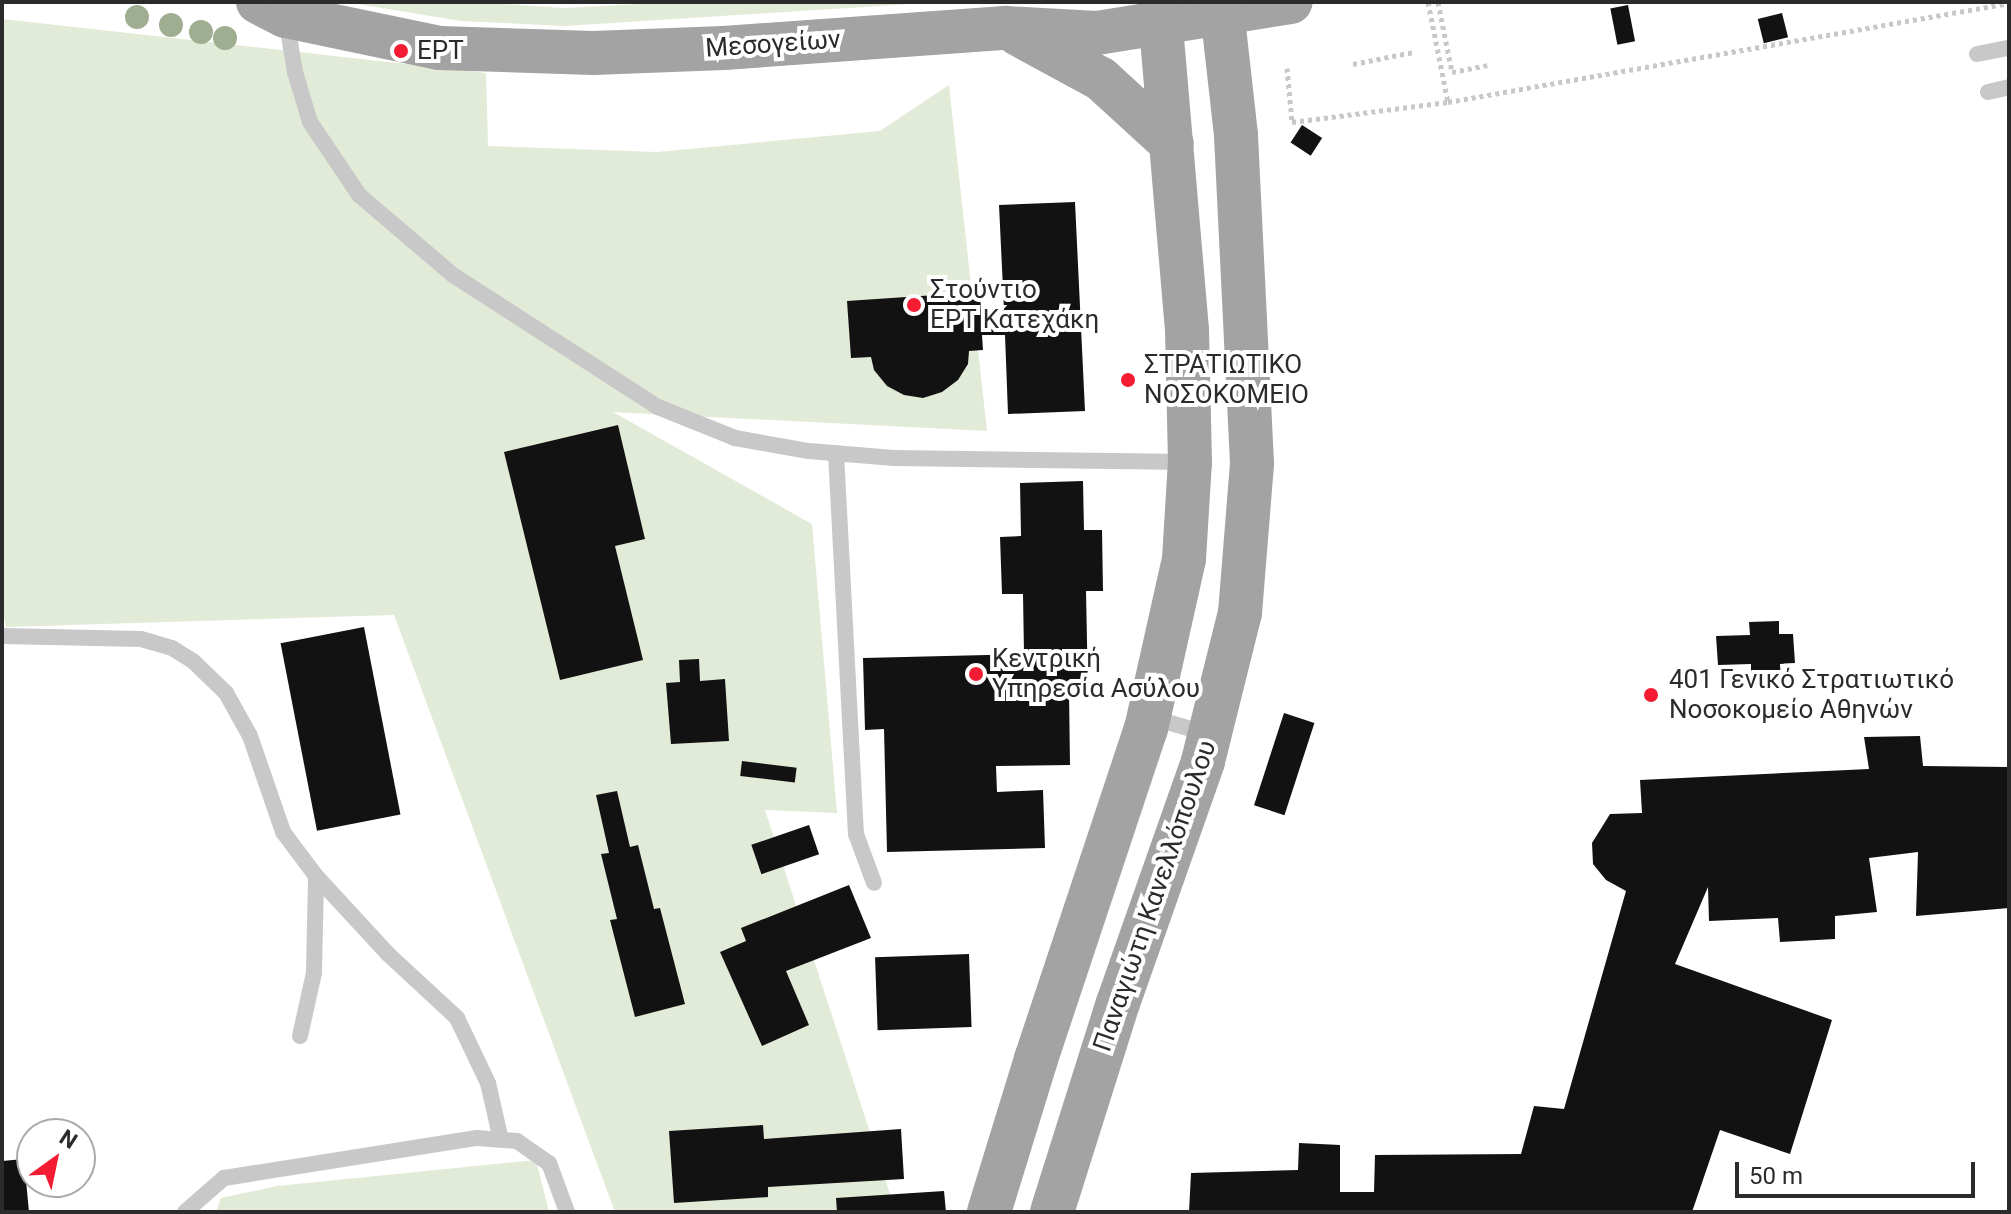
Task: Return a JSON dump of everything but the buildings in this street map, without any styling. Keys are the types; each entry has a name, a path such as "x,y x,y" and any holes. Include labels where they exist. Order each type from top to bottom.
{"main road":[{"path":"1005,28 1065,2"},
{"name":"Μεσογείων","path":"272,9 439,48 593,53 724,48 1005,28 1097,33 1161,14 1291,2"},
{"name":"Παναγιώτη Κανελλόπουλου","path":"1052,1212 1118,1003 1210,734 1240,613 1252,463 1236,135 1222,8"},
{"path":"989,1212 1150,717 1184,559 1190,462 1187,330 1161,14"},
{"path":"1005,28 1101,79 1172,144"}],"lane":[{"path":"272,9 310,122 359,195 453,275 658,407 735,438 836,453 894,458 1190,462"},
{"path":"1977,54 2009,48"},
{"path":"1988,92 2009,87"},
{"path":"836,453 856,834 874,883"},
{"path":"2,636 141,639 172,648 194,662 226,693 250,736 283,832 316,876 388,954 457,1018 488,1083 501,1140"},
{"path":"1150,717 1210,734"},
{"path":"300,1036 314,973 316,876"},
{"path":"185,1212 224,1178 477,1138 517,1141 549,1163 567,1212"}],"path":[{"path":"1428,2 1448,102"},
{"path":"1438,2 1452,72 1487,65"},
{"path":"1287,68 1292,122 1448,102 2009,3"},
{"path":"1353,64 1414,52"}],"green space":[{"path":"345,2 472,2 565,8 677,2 941,2 565,26 461,21"},
{"path":"2,19 486,73 488,146 657,152 880,131 949,85 987,431 613,412 812,524 837,813 765,810 896,1212 615,1212 394,615 6,627 2,609"},
{"path":"536,1160 549,1212 216,1212 221,1198 277,1186"}],"place":[{"name":"ΕΡΤ","path":"401,51"},
{"name":"Στούντιο ΕΡΤ Κατεχάκη","path":"914,305"},
{"name":"ΣΤΡΑΤΙΩΤΙΚΟ ΝΟΣΟΚΟΜΕΙΟ","path":"1128,380"},
{"name":"Κεντρική Υπηρεσία Ασύλου","path":"976,674"},
{"name":"401 Γενικό Στρατιωτικό Νοσοκομείο Αθηνών","path":"1651,695"}]}
